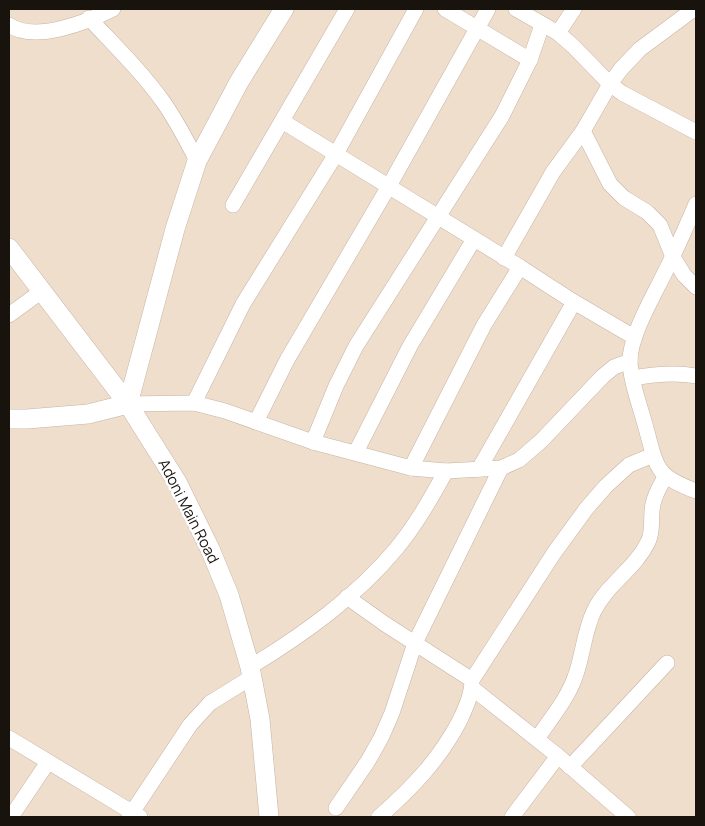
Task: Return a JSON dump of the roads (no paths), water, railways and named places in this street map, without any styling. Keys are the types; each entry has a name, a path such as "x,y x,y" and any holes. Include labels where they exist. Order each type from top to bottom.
{"street":[{"path":"9,25 34,34 54,31 113,9"},
{"path":"128,404 175,229 197,161 239,82 284,9"},
{"path":"233,204 347,9"},
{"path":"194,403 243,304 336,154 416,9"},
{"path":"445,9 530,60"},
{"path":"256,422 287,360 488,9"},
{"path":"516,9 558,33 610,84 622,93 696,132"},
{"path":"558,33 574,9"},
{"path":"504,258 553,172 583,131 610,84 621,69 640,49 694,9"},
{"path":"90,18 141,74 163,102 179,125 197,161"},
{"path":"314,442 336,386 356,346 502,116 530,60 542,25"},
{"path":"282,121 574,302 634,337"},
{"path":"583,131 610,184 624,198 647,212 660,225 673,257 684,275 696,287"},
{"path":"696,204 673,257 634,337 630,361 653,455 658,467 665,476 675,483 696,491"},
{"path":"356,452 410,346 474,239"},
{"name":"Adoni Main Road","path":"9,248 128,404 177,482 210,549 229,595 251,672 260,719 269,817"},
{"path":"412,468 484,325 520,267"},
{"path":"9,315 42,291"},
{"path":"479,469 574,302"},
{"path":"9,419 88,414 128,404 194,403 225,411 314,442 412,468 446,471 501,468 518,460 540,441 603,376 614,367 630,361"},
{"path":"634,378 654,374 682,373 696,376"},
{"path":"379,817 432,765 452,734 466,706 472,684 554,553 586,509 606,486 629,466 653,455"},
{"path":"336,808 368,761 381,738 392,713 415,643 501,468"},
{"path":"9,738 134,816 190,725 210,703 291,642 365,582 397,548 424,510 446,471"},
{"path":"537,739 566,696 575,678 594,611 607,592 640,558 650,540 652,506 665,476"},
{"path":"347,597 472,684 628,817"},
{"path":"570,766 667,663"},
{"path":"512,817 558,756"},
{"path":"11,817 48,762"}]}
